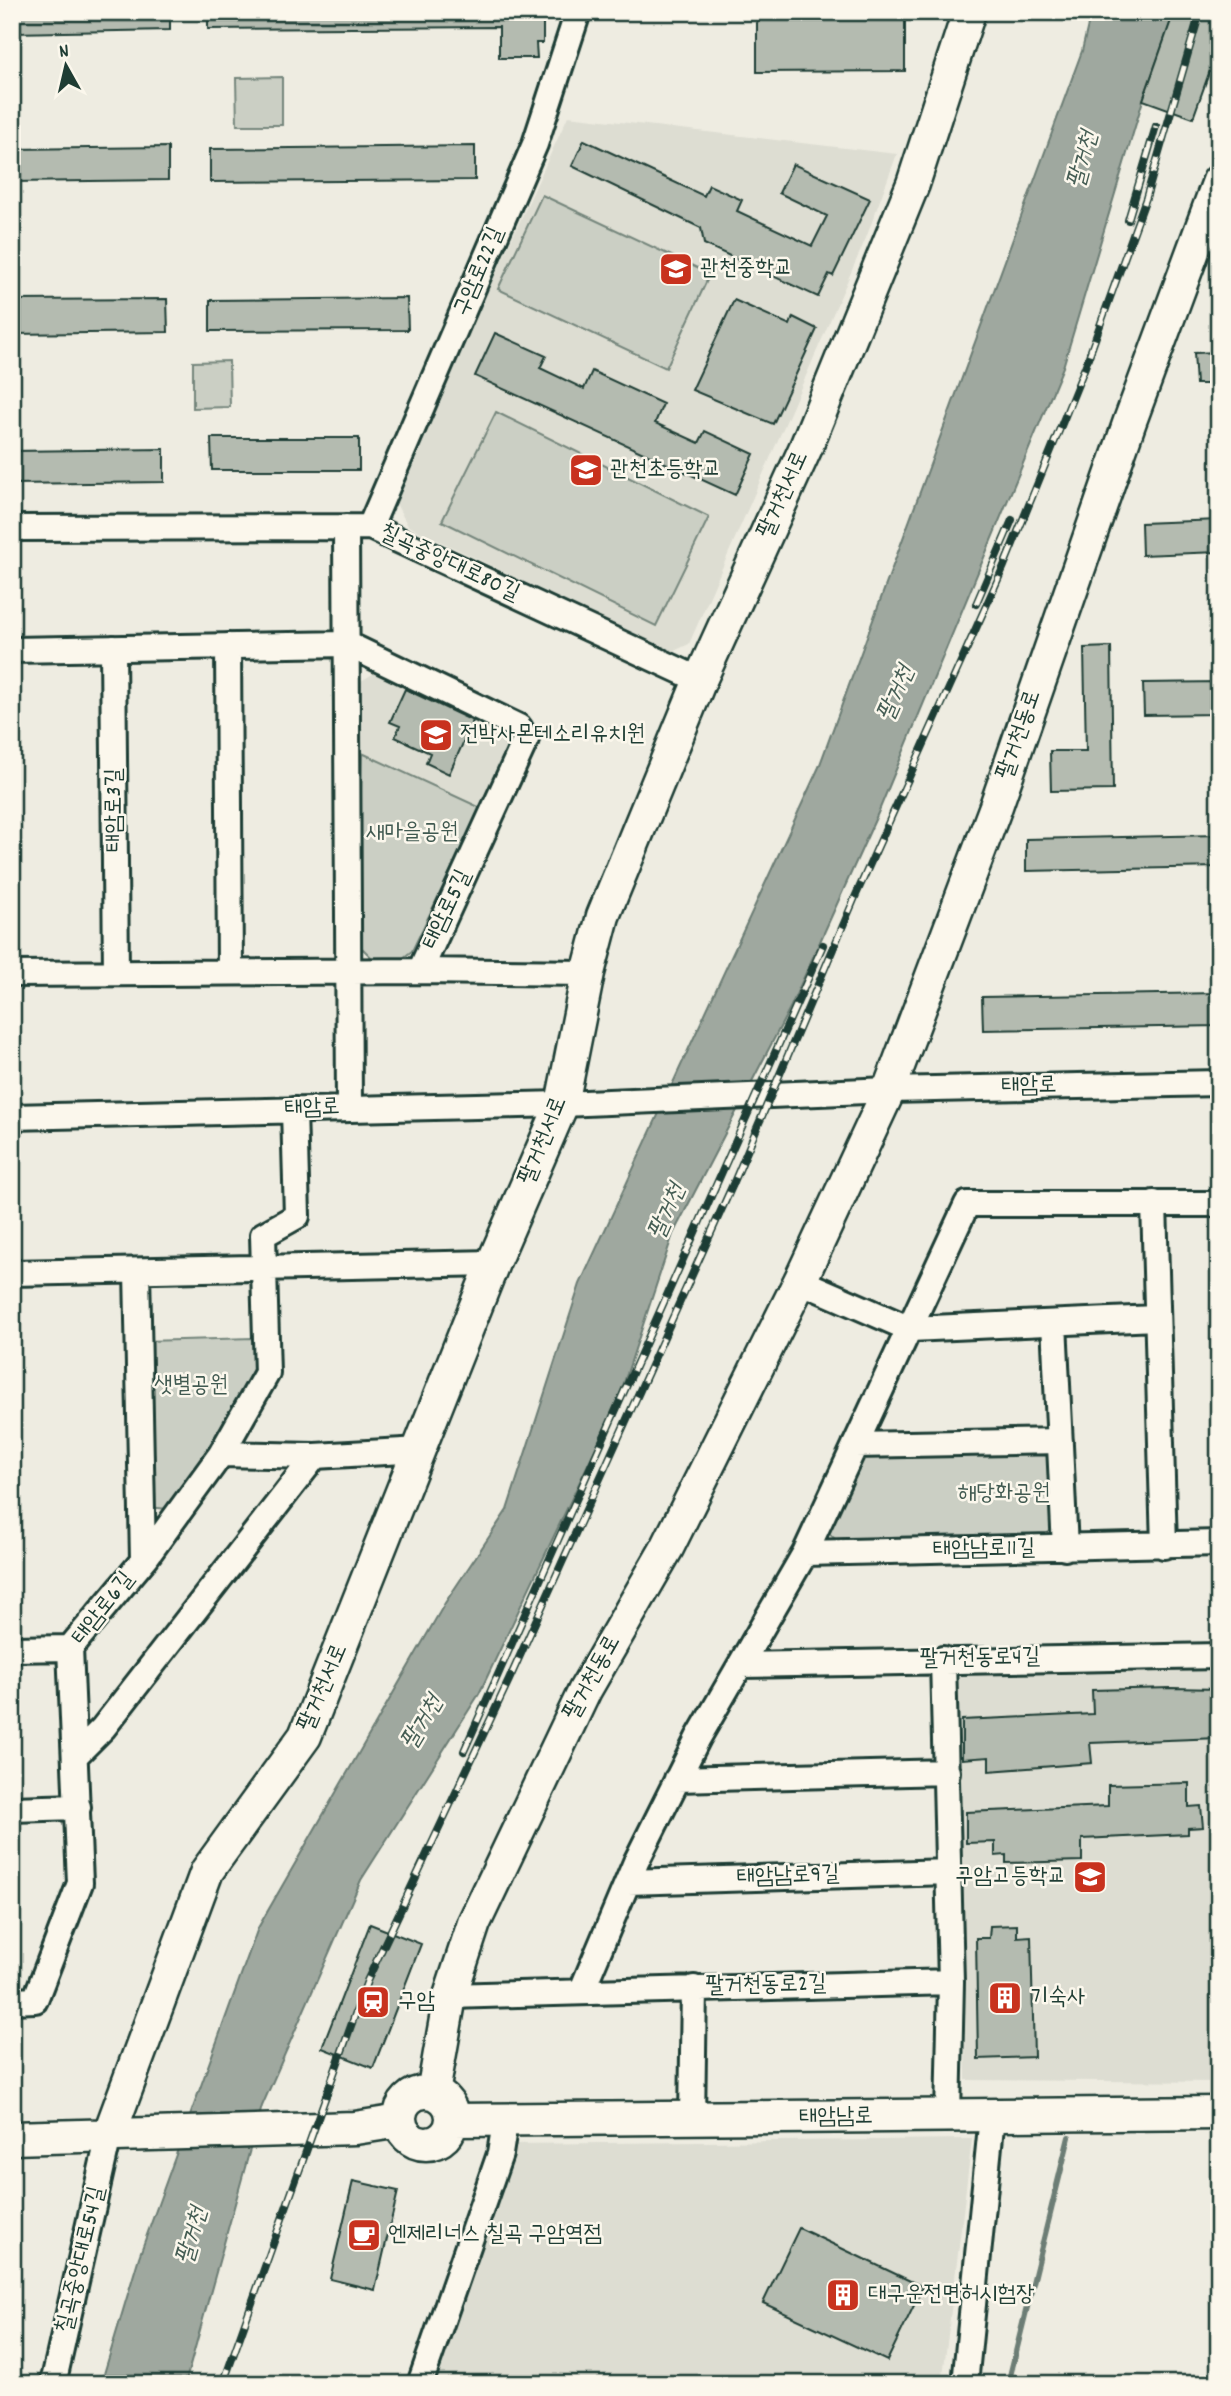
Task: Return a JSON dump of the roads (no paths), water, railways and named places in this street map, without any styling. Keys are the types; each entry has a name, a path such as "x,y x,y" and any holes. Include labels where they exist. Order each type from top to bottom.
{"main road":[{"name":"팔거천서로","path":"120,2135 207,1871 305,1736 421,1450 493,1263 562,1104 588,973 603,916 699,680 806,447 908,197 969,12"},
{"name":"팔거천동로","path":"433,2093 450,1996 474,1923 523,1815 585,1690 667,1548 800,1281 889,1090 995,809 1130,421 1219,181"},
{"path":"418,2093 433,2093 449,2104 453,2120 446,2136 432,2144 423,2145 407,2137 400,2122 404,2104 418,2093"},
{"name":"태암남로","path":"453,2120 505,2122 1219,2112"},
{"path":"12,2138 355,2128 400,2122"}],"street":[{"name":"구암로22길","path":"370,527 535,144 578,12"},
{"path":"346,527 349,1108"},
{"name":"칠곡중앙대로80길","path":"12,528 370,527 699,680"},
{"name":"태암로5길","path":"113,648 347,643 519,727 526,739 420,971 116,972"},
{"path":"228,646 230,971"},
{"path":"12,650 113,648"},
{"name":"태암로3길","path":"113,648 116,972"},
{"path":"420,971 588,973"},
{"path":"12,974 116,972"},
{"name":"태암로","path":"12,1117 562,1104 889,1090 1219,1083"},
{"name":"태암로6길","path":"12,2001 35,2000 80,1883 70,1648 143,1559 221,1454 267,1373 263,1234 297,1216 295,1110"},
{"path":"1154,1203 1164,1546"},
{"path":"582,1990 628,1882 677,1779 805,1553 967,1204 1219,1203"},
{"path":"12,1273 264,1270 493,1263"},
{"path":"137,1271 143,1559"},
{"path":"800,1281 910,1329 1156,1318"},
{"path":"1054,1323 1065,1548"},
{"path":"855,1444 1060,1441"},
{"path":"221,1454 315,1457 421,1450"},
{"path":"75,1756 103,1728 315,1457"},
{"name":"태암남로11길","path":"805,1553 1219,1543"},
{"path":"12,1648 70,1648"},
{"name":"팔거천동로4길","path":"741,1665 943,1659 1219,1656"},
{"path":"943,1659 951,1982 948,2116"},
{"path":"677,1779 947,1772"},
{"path":"12,1809 78,1807"},
{"name":"태암남로9길","path":"628,1882 949,1872"},
{"name":"팔거천동로2길","path":"450,1996 582,1990 951,1982"},
{"path":"692,2119 694,1987"},
{"path":"965,2384 992,2116"},
{"path":"420,2384 500,2154 505,2122"},
{"name":"칠곡중앙대로54길","path":"53,2384 120,2135"}],"water":[{"name":"팔거천","path":"1091,12 1174,12 1143,100 1063,367 878,813 791,1006 673,1234 618,1401 479,1694 361,1880 262,2106 185,2384 101,2384 139,2257 258,1928 445,1603 507,1510 580,1284 819,767 1082,51"}],"waterway":[{"path":"1008,2384 1069,2137"}],"railway":[{"path":"223,2384 367,1981 509,1680 734,1182 856,895 1004,566 1085,367 1146,198 1200,12"},
{"path":"1128,220 1156,126"},
{"path":"976,604 1012,520"},
{"path":"464,1751 823,945"}],"place":[{"name":"관천중학교","path":"676,269"},
{"name":"관천초등학교","path":"586,470"},
{"name":"전박사몬테소리유치원","path":"436,735"},
{"name":"구암고등학교","path":"1090,1877"},
{"name":"기숙사","path":"1005,1998"},
{"name":"구암","path":"373,2002"},
{"name":"엔제리너스 칠곡 구암역점","path":"364,2235"},
{"name":"대구운전면허시험장","path":"843,2295"}],"park label":[{"name":"새마을공원","path":"412,833"},
{"name":"샛별공원","path":"191,1386"},
{"name":"해당화공원","path":"1004,1494"}]}
